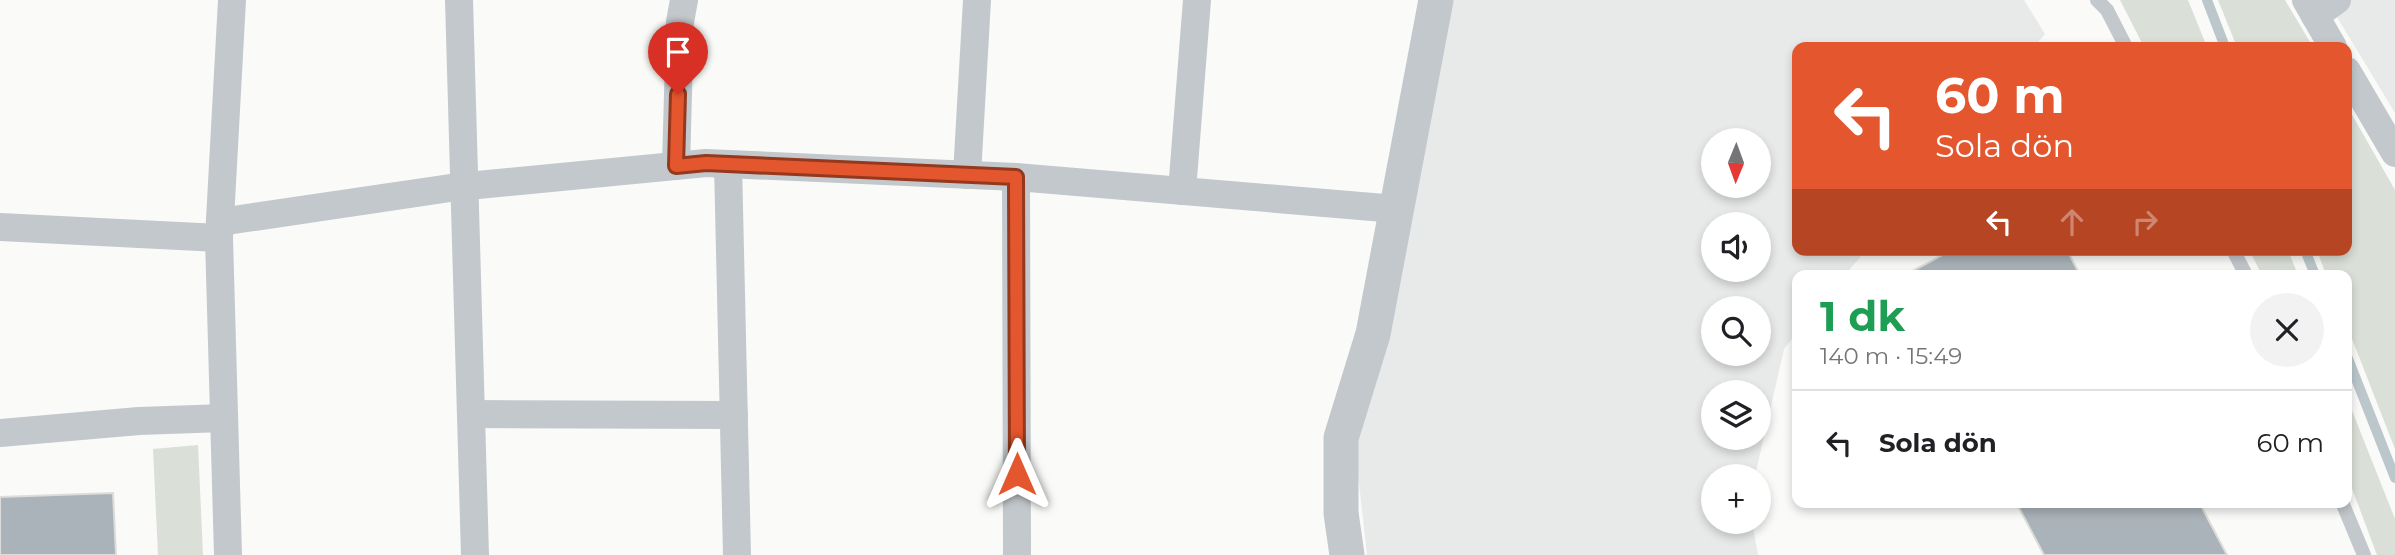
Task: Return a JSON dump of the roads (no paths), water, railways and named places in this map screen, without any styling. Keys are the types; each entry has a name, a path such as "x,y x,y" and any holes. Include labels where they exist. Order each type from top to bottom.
{"street":[{"path":"229,555 219,230 232,0"},
{"path":"459,0 475,555"},
{"path":"676,166 680,22 684,0"},
{"path":"967,175 977,0"},
{"path":"1182,191 1197,0"},
{"path":"1346,555 1341,513 1341,438 1373,334 1436,0"},
{"path":"2319,5 2331,42"},
{"path":"2352,80 2395,153"},
{"path":"0,227 219,230 466,186 676,166 728,164 1016,177 1396,209"},
{"path":"728,164 737,555"},
{"path":"1016,177 1017,555"},
{"path":"471,414 734,415"},
{"path":"0,433 139,421 224,418"}],"lane":[{"path":"2097,0 2107,10 2123,42"},
{"path":"2345,508 2364,555"}],"waterway":[{"path":"2207,0 2223,42"},
{"path":"2307,256 2313,270"},
{"path":"2352,369 2395,478"}]}
